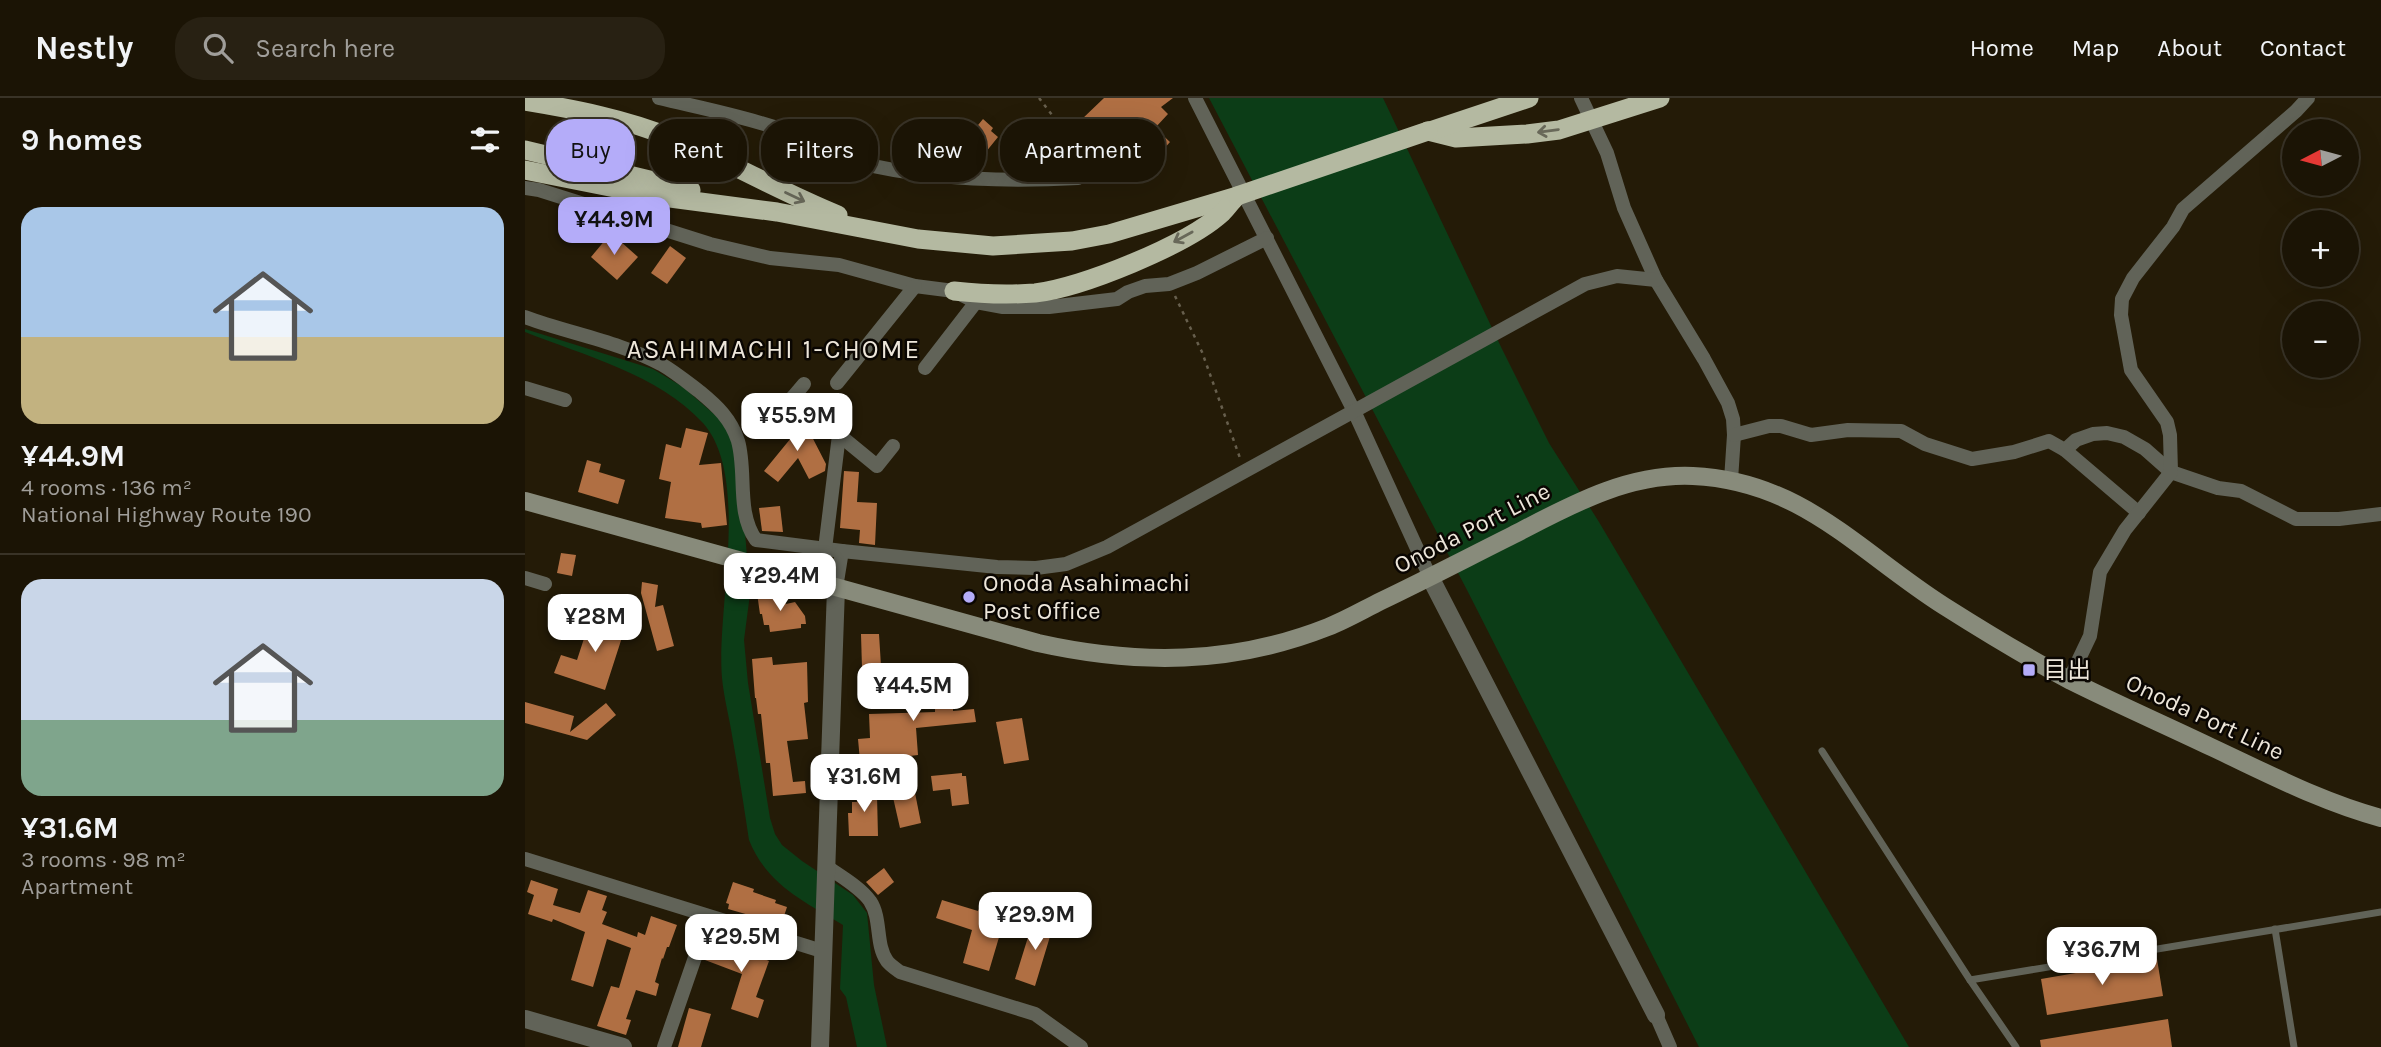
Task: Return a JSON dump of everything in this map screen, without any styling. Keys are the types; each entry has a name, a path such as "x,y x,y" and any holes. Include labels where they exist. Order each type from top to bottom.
{"highway":[{"path":"525,150 777,212 918,239 965,245 1017,246 1108,234 1237,196 1529,98"},
{"path":"1428,131 1456,138 1559,130 1660,98"},
{"path":"525,102 603,117 668,136 800,200 877,231"},
{"path":"525,170 656,196 777,212"},
{"path":"954,291 981,294 1037,293 1094,278 1165,247 1196,230 1221,214 1237,196"}],"main road":[{"name":"Onoda Port Line","path":"525,501 1038,643 1118,657 1161,659 1213,656 1275,645 1329,627 1591,495 1652,478 1672,476 1731,480 1774,493 1826,520 1940,603 2069,680 2321,799 2381,818"}],"street":[{"path":"659,98 757,121 852,161 890,170 1000,178"},
{"path":"1195,98 1267,238 1360,408 1437,574 1670,1047"},
{"path":"1581,98 1607,153 1624,208 1656,280 1728,403 1734,435 1731,480"},
{"path":"2069,680 2090,636 2100,572 2125,530 2171,472 2167,422 2131,370 2121,315 2122,299 2133,278 2173,227 2183,209 2308,98"},
{"path":"525,188 539,190 710,244 770,258 839,265 915,286 954,291 976,303 1003,307 1049,307 1117,299 1145,286 1169,284 1197,273 1267,238"},
{"path":"525,317 630,351 660,364 684,380 725,415 735,431 741,450 744,501 750,531 756,540 997,567 1036,568 1066,564 1107,547 1585,285 1617,276 1656,280"},
{"path":"837,383 915,286"},
{"path":"925,368 976,303"},
{"path":"771,423 804,384"},
{"path":"525,388 565,400"},
{"path":"793,397 877,466 893,446"},
{"path":"1734,435 1769,426 1781,426 1811,435 1848,430 1901,431 1925,444 1972,459 2014,452 2049,441 2065,450 2139,513"},
{"path":"2065,450 2075,440 2107,433 2124,437 2145,449 2171,472 2218,488 2241,491 2296,519 2339,519 2381,514"},
{"path":"825,549 839,435"},
{"path":"820,1047 836,588 842,551"},
{"path":"525,578 545,584"},
{"path":"525,859 822,951"},
{"path":"826,870 860,891 870,901 881,948 887,961 900,972 1035,1014 1081,1047"},
{"path":"664,1047 709,917"},
{"path":"525,1019 623,1047"}],"lane":[{"path":"1822,751 1969,980 2016,1047"},
{"path":"1969,980 2381,912"},
{"path":"2275,929 2294,1047"}],"path":[{"path":"1039,98 1055,119"},
{"path":"1169,284 1202,352 1238,455 1247,470"}],"shaded area":[{"path":"1209,98 1383,98 1549,443 1599,522 1909,1047 1699,1047 1467,590"},
{"path":"525,329 653,369 683,387 723,422 733,442 745,532 750,594 744,640 748,683 770,818 782,845 853,895 867,913 874,985 887,1047 857,1047 846,997 840,989 843,925 776,880 757,856 749,840 722,678 721,650 729,509 725,476 717,447 703,423 665,391 620,368 525,332"}],"building":[{"path":"1104,98 1173,98 1161,107 1168,114 1163,119 1082,119"},
{"path":"986,122 993,128 991,131 998,137 986,152"},
{"path":"611,233 638,257 617,280 591,257"},
{"path":"670,246 686,258 667,284 651,273"},
{"path":"792,416 809,431 826,464 825,471 809,479 798,458 778,482 764,471 791,438 781,429"},
{"path":"686,428 708,433 699,465 721,463 727,525 702,528 701,523 665,518 671,482 659,479 666,444 681,448"},
{"path":"587,460 601,464 599,472 625,480 618,504 578,492"},
{"path":"844,471 859,472 857,502 877,503 875,545 859,543 860,530 840,528"},
{"path":"780,506 783,532 762,531 759,508"},
{"path":"561,553 576,555 572,576 557,573"},
{"path":"642,582 658,585 655,607 663,605 674,646 657,651 641,593"},
{"path":"757,593 771,594 772,598 785,598 786,604 795,602 805,616 806,624 801,624 801,628 770,632 769,625 764,625 760,614"},
{"path":"592,614 626,625 605,690 554,673 561,655 577,660"},
{"path":"861,634 879,634 881,666 862,668"},
{"path":"772,657 773,665 807,662 808,702 804,703 808,739 787,741 793,782 805,781 806,793 773,796 770,763 766,763 761,714 758,714 755,698 752,659"},
{"path":"936,667 954,667 953,711 974,709 976,722 916,728 918,755 885,759 884,755 876,756 876,760 860,761 858,739 870,738 869,714 935,712"},
{"path":"525,702 574,716 570,732 606,703 616,715 587,740 525,723"},
{"path":"1022,718 1029,760 1004,764 996,722"},
{"path":"962,773 962,776 966,776 969,804 952,806 950,789 933,791 931,776"},
{"path":"914,788 921,823 900,828 892,793"},
{"path":"856,789 875,789 878,836 849,836 848,813 852,813 852,802 857,802"},
{"path":"884,868 894,882 878,895 866,882"},
{"path":"531,880 558,889 553,905 580,913 588,890 607,896 602,910 607,912 602,924 637,937 638,932 645,935 651,916 677,925 662,958 655,982 659,984 656,996 636,990 626,1019 631,1020 626,1035 597,1026 611,986 619,988 631,948 607,939 593,987 571,980 585,932 553,919 552,922 528,914 534,895 527,892"},
{"path":"733,882 754,889 753,892 787,907 780,928 762,922 763,919 728,909 729,904 726,903"},
{"path":"942,900 1005,917 989,971 963,963 972,930 936,918"},
{"path":"1039,915 1055,920 1035,986 1015,979 1029,934 1034,935"},
{"path":"714,937 769,961 756,997 764,1000 758,1018 731,1009 742,974 705,960"},
{"path":"2157,959 2163,996 2047,1015 2041,979"},
{"path":"689,1008 711,1014 701,1047 678,1047"},
{"path":"2168,1019 2172,1047 2041,1047 2040,1040"}],"place":[{"name":"Onoda Asahimachi Post Office","path":"969,597"},
{"name":"目出","path":"2029,670"}],"district":[{"name":"ASAHIMACHI 1-CHOME","path":"774,349"}]}
